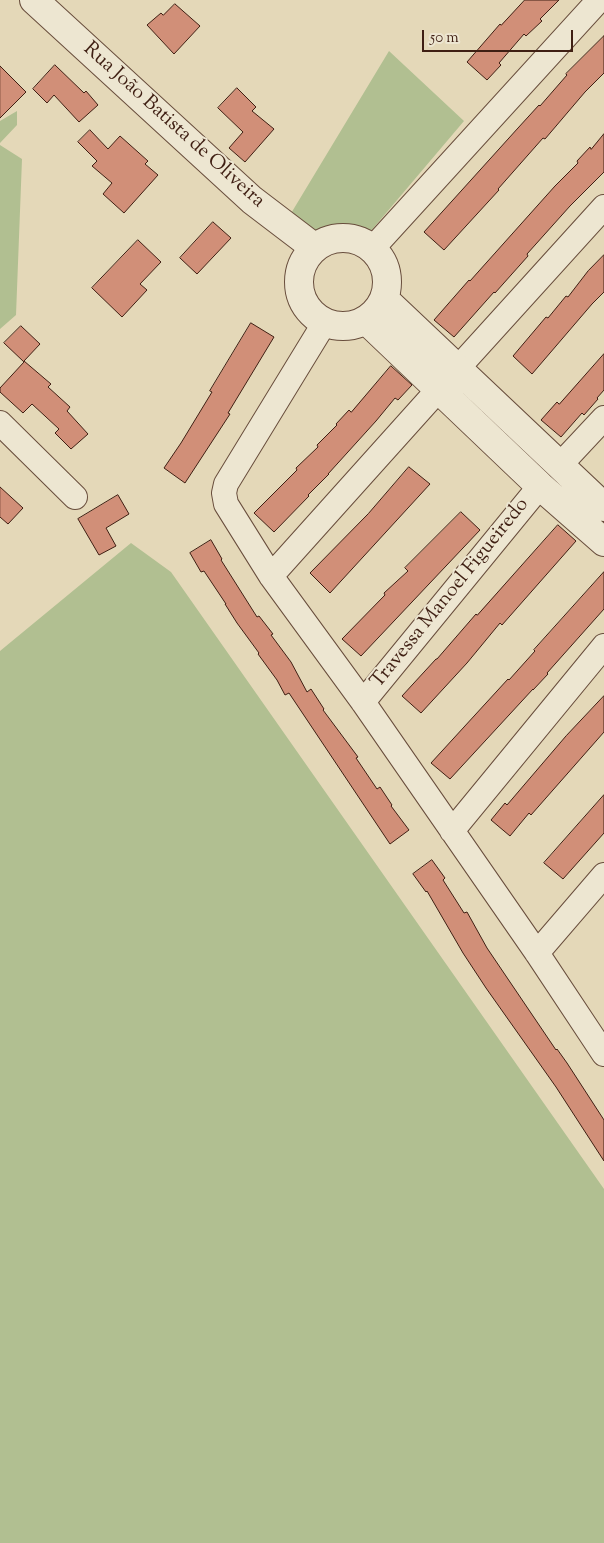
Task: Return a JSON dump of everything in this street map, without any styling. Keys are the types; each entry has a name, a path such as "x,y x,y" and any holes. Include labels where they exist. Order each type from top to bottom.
{"street":[{"name":"Rua João Batista de Oliveira","path":"34,0 252,200 315,248"},
{"path":"372,248 599,0"},
{"path":"458,368 604,207"},
{"path":"344,238 358,241 372,248 381,259 386,272 387,286 384,299 376,311 366,320 353,325 339,326 325,322 314,315 304,303 299,288 300,274 305,259 315,248 328,240 344,238"},
{"path":"384,299 604,507"},
{"path":"366,320 540,486 604,542"},
{"path":"325,322 226,484 224,493 226,504 271,576 363,702 604,1054"},
{"path":"271,576 438,390"},
{"path":"560,465 604,418"},
{"path":"0,423 75,497"},
{"name":"Travessa Manoel Figueiredo","path":"363,702 540,486"},
{"path":"452,831 604,646"},
{"path":"537,954 604,875"}],"green space":[{"path":"389,51 464,121 370,232 342,228 313,232 290,215"},
{"path":"17,111 17,125 0,143 0,121"},
{"path":"0,145 22,159 16,315 0,329"},
{"path":"131,543 171,572 604,1189 604,1543 0,1543 0,651"}],"building":[{"path":"525,0 559,0 540,19 542,21 526,36 524,34 499,63 501,65 487,80 467,62 500,24"},
{"path":"175,4 200,26 174,54 147,25 161,13 163,15"},
{"path":"604,36 604,73 585,92 545,139 543,138 444,250 424,232 540,106 566,74"},
{"path":"55,65 84,93 86,91 98,105 79,122 54,95 47,103 33,89"},
{"path":"0,66 26,92 0,118"},
{"path":"237,88 256,107 252,111 274,129 245,162 229,148 243,132 218,108"},
{"path":"90,130 108,149 120,136 148,161 145,164 158,175 124,213 103,194 112,183 92,166 97,161 78,142"},
{"path":"604,134 604,172 570,206 527,254 528,256 454,337 434,320 578,163 577,161"},
{"path":"213,222 231,238 197,274 180,258"},
{"path":"138,240 161,262 140,284 147,290 122,317 92,288"},
{"path":"604,255 604,292 532,374 513,356 546,317 548,318 566,296 568,297 588,271"},
{"path":"251,323 274,337 228,413 230,414 185,483 164,468 212,392 210,391"},
{"path":"21,326 40,344 24,361 51,384 48,387 70,407 67,411 88,434 71,449 55,433 59,429 32,404 23,413 0,392 0,388 24,362 4,343"},
{"path":"604,354 604,390 584,415 582,413 561,437 541,420 557,402 559,404"},
{"path":"391,366 412,385 398,400 395,398 329,474 274,532 254,513 297,470 296,468 318,447 317,445 349,410 351,412"},
{"path":"409,467 430,484 330,593 310,573 368,514"},
{"path":"0,487 23,508 8,524 0,517"},
{"path":"118,495 129,514 106,528 116,546 99,555 78,519"},
{"path":"461,512 480,530 361,656 342,639 385,595 384,593 408,571 405,568"},
{"path":"558,525 576,541 502,625 500,623 467,663 421,713 402,696"},
{"path":"211,540 221,560 257,617 259,616 273,634 271,635 291,662 307,692 311,689 323,710 358,757 356,758 377,789 380,787 391,806 409,830 390,844 289,693 285,695 277,680 237,623 204,571 201,572 190,553"},
{"path":"604,572 604,609 548,674 450,779 431,763 509,680"},
{"path":"604,696 604,732 510,836 491,820 505,803 507,805 566,736"},
{"path":"604,795 604,833 563,879 544,863"},
{"path":"432,860 445,878 443,880 464,913 467,912 487,948 604,1120 604,1161 556,1087 486,988 427,891 413,874"}]}
